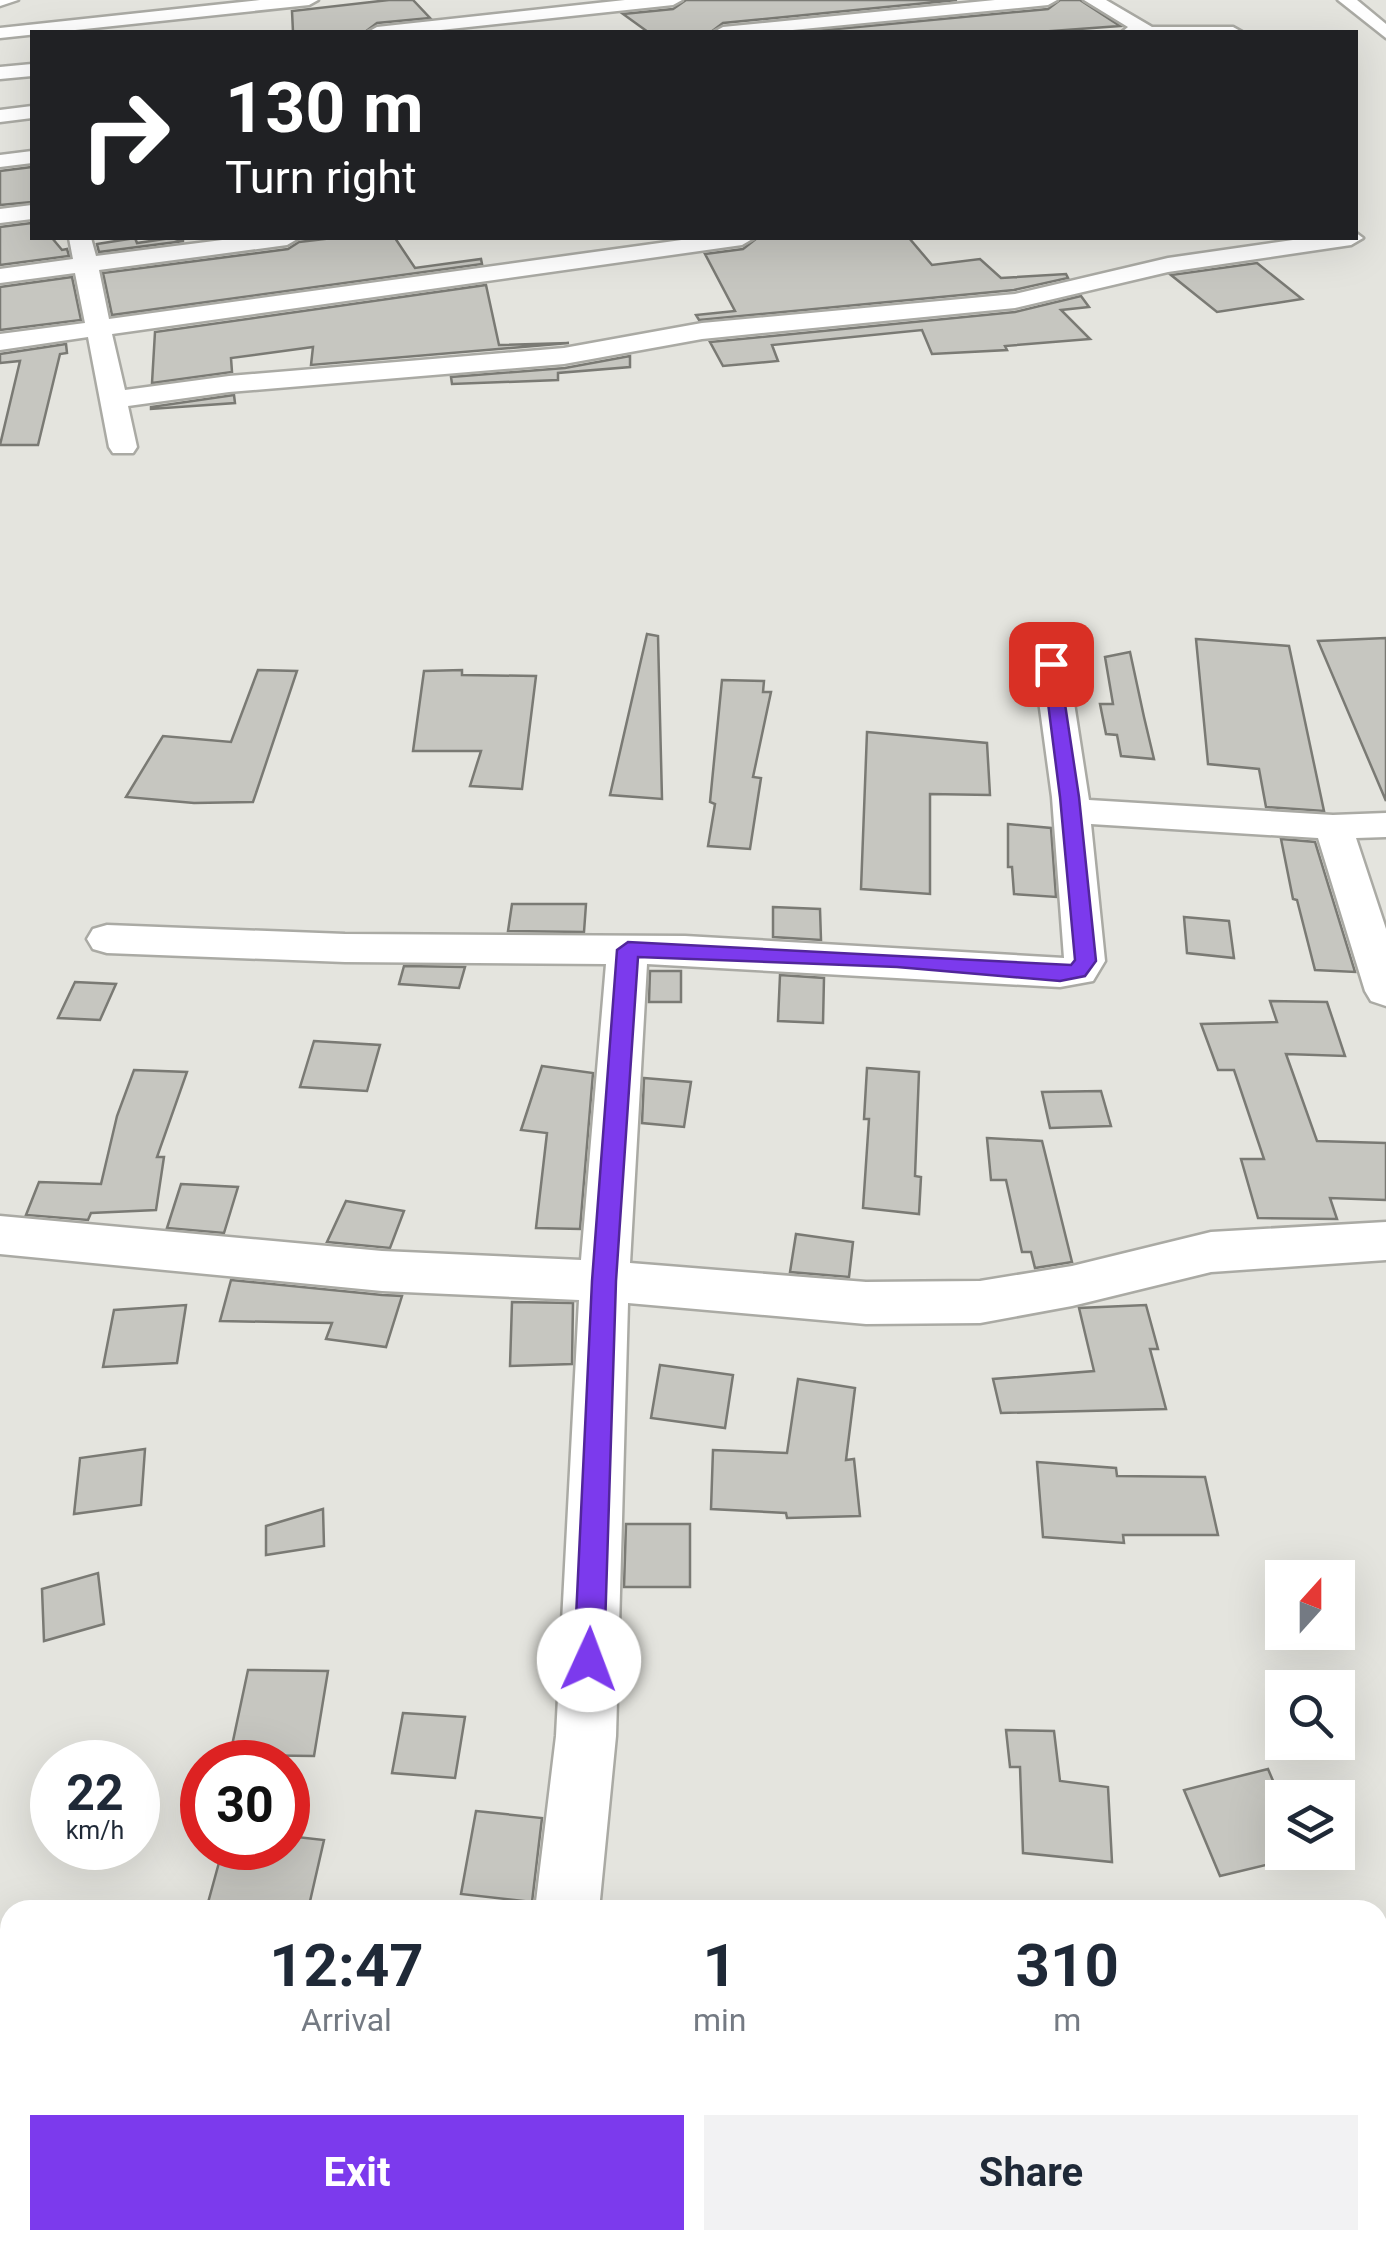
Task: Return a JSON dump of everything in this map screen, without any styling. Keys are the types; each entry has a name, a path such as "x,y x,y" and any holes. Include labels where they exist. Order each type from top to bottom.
{"street":[{"path":"0,1 8,0"},
{"path":"0,33 48,24 309,0"},
{"path":"404,30 673,0"},
{"path":"716,29 1048,0"},
{"path":"1093,0 1146,30"},
{"path":"1348,0 1386,36"},
{"path":"972,4 1002,24"},
{"path":"1358,37 1386,36"},
{"path":"0,73 30,70"},
{"path":"0,116 30,112"},
{"path":"0,161 30,157"},
{"path":"0,216 30,212"},
{"path":"0,276 82,251 255,240"},
{"path":"0,342 526,259 721,240"},
{"path":"1220,240 1260,251"},
{"path":"112,400 247,383 532,360 702,330 1015,302 1168,266 1333,240"},
{"path":"82,251 123,447"},
{"path":"107,939 345,948 628,950 897,960 1060,974 1078,971 1085,961 1071,812 1051,664"},
{"path":"1071,812 1334,827 1386,825"},
{"path":"1334,827 1386,992"},
{"path":"568,1900 586,1736 604,1281 628,950"},
{"path":"0,1235 382,1271 604,1281 866,1302 980,1302 1072,1286 1211,1252 1386,1241"}],"building":[{"path":"413,0 430,18 377,23 368,30 293,30 292,11"},
{"path":"686,0 957,0 723,23 714,30 645,30 623,14 673,9"},
{"path":"1060,0 1080,0 1120,26 1065,30 826,30 1048,9"},
{"path":"30,167 30,202 0,205 0,171"},
{"path":"30,223 30,240 54,240 62,250 67,249 69,256 0,265 0,227"},
{"path":"122,240 184,241 99,252 97,244"},
{"path":"396,240 415,268 481,259 482,264 112,315 103,273 288,249 299,242"},
{"path":"754,240 911,240 932,265 980,259 1001,278 1066,274 1068,278 1014,290 699,320 696,315 735,311 705,254 743,249"},
{"path":"1257,263 1302,299 1217,312 1171,275"},
{"path":"72,277 81,320 0,330 0,287"},
{"path":"486,285 499,345 569,343 311,365 313,347 231,358 232,372 152,383 155,332"},
{"path":"1081,296 1089,307 1061,310 1090,339 1005,346 1007,350 932,354 922,330 772,345 778,361 723,366 710,342 1015,312"},
{"path":"66,344 67,353 60,354 38,445 0,445 20,361 0,363 0,354"},
{"path":"630,356 630,367 558,373 558,380 452,384 451,377 565,368"},
{"path":"234,395 235,403 151,409 151,407"},
{"path":"647,634 658,636 662,799 610,795"},
{"path":"1386,638 1386,801 1318,641"},
{"path":"1196,639 1289,646 1324,811 1266,807 1259,769 1208,764"},
{"path":"1130,652 1154,759 1121,756 1117,735 1106,734 1100,704 1113,704 1105,657"},
{"path":"258,670 297,671 253,802 194,803 126,797 163,736 231,742"},
{"path":"462,670 462,675 536,676 522,789 470,786 481,751 413,751 424,671"},
{"path":"722,680 764,681 763,692 771,692 753,777 761,778 750,849 708,846 715,804 710,802"},
{"path":"867,732 987,743 990,795 930,794 930,894 861,889"},
{"path":"1008,824 1051,828 1056,897 1014,894 1012,867 1008,867"},
{"path":"1281,839 1315,842 1355,972 1315,970 1297,900 1293,899"},
{"path":"512,904 586,904 584,932 508,931"},
{"path":"773,907 820,909 821,940 773,937"},
{"path":"1184,917 1229,921 1234,958 1187,953"},
{"path":"404,966 465,967 459,988 399,984"},
{"path":"650,971 681,971 681,1002 649,1002"},
{"path":"780,975 824,978 823,1023 778,1021"},
{"path":"75,982 116,984 100,1020 58,1018"},
{"path":"1270,1001 1327,1002 1345,1056 1286,1054 1317,1141 1386,1143 1386,1200 1330,1198 1337,1219 1258,1218 1241,1159 1264,1159 1234,1070 1218,1070 1201,1024 1277,1022"},
{"path":"314,1041 380,1045 367,1091 300,1087"},
{"path":"542,1066 593,1073 580,1229 536,1228 547,1133 521,1130"},
{"path":"867,1068 919,1072 915,1176 921,1177 919,1214 863,1208 869,1119 864,1119"},
{"path":"134,1070 187,1072 157,1157 164,1157 156,1210 91,1213 88,1220 26,1215 39,1182 101,1184 117,1116"},
{"path":"644,1078 691,1082 684,1127 642,1123"},
{"path":"1101,1091 1111,1126 1050,1128 1042,1092"},
{"path":"987,1138 1042,1141 1072,1262 1035,1268 1031,1252 1022,1252 1006,1180 991,1180"},
{"path":"181,1184 238,1187 224,1233 167,1228"},
{"path":"346,1201 404,1211 390,1248 327,1242"},
{"path":"796,1234 853,1242 849,1277 790,1272"},
{"path":"231,1280 402,1296 386,1347 326,1339 332,1323 220,1321"},
{"path":"512,1302 573,1303 572,1364 510,1366"},
{"path":"186,1305 177,1363 103,1367 114,1310"},
{"path":"1146,1305 1158,1349 1150,1349 1166,1409 1001,1413 993,1379 1094,1371 1079,1308"},
{"path":"660,1365 733,1375 725,1428 651,1418"},
{"path":"798,1379 855,1388 846,1460 854,1459 860,1516 787,1518 786,1513 711,1509 713,1450 787,1453"},
{"path":"145,1449 141,1505 74,1514 80,1458"},
{"path":"1037,1462 1116,1468 1117,1476 1205,1477 1218,1535 1123,1535 1124,1543 1043,1537"},
{"path":"323,1509 324,1546 266,1555 266,1526"},
{"path":"626,1524 690,1524 690,1587 624,1587"},
{"path":"98,1573 104,1624 44,1641 42,1589"},
{"path":"248,1670 328,1671 314,1756 310,1756 310,1740 233,1740"},
{"path":"403,1713 465,1717 455,1778 392,1773"},
{"path":"1006,1730 1054,1731 1060,1781 1108,1787 1112,1862 1023,1853 1020,1767 1010,1767"},
{"path":"1268,1769 1273,1780 1265,1780 1265,1865 1220,1876 1184,1790"},
{"path":"476,1811 542,1818 532,1900 461,1894"},
{"path":"310,1838 324,1840 310,1900 209,1900 217,1870 310,1870"}],"route":[{"path":"589,1660 604,1281 628,950 897,960 1060,974 1078,971 1085,961 1070,797 1051,664"}]}
